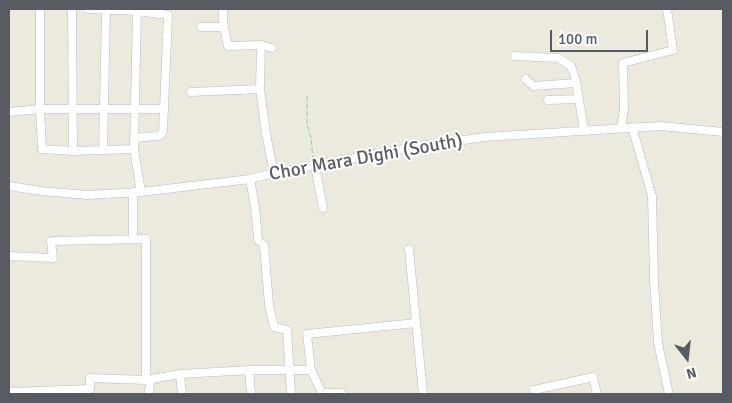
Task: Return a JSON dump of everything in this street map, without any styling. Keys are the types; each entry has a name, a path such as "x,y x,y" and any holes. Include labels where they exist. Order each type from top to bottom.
{"street":[{"path":"40,9 42,149 134,149"},
{"path":"72,9 73,150"},
{"path":"88,9 137,11 168,15 164,109 161,134 134,138"},
{"path":"223,9 228,46 260,45 272,48"},
{"path":"621,128 624,109 623,62 673,50 667,9"},
{"path":"103,149 106,10"},
{"path":"133,239 137,192 134,138 137,11"},
{"path":"201,27 224,27"},
{"path":"260,45 260,89 274,173"},
{"path":"515,56 558,58 571,66 576,83 584,130"},
{"path":"526,79 533,86 576,83"},
{"path":"191,92 260,89"},
{"path":"548,100 579,99"},
{"path":"9,112 40,109 164,109"},
{"name":"Chor Mara Dighi (South)","path":"9,186 41,191 87,194 137,192 250,179 414,147 485,137 662,126 723,132"},
{"path":"632,127 652,196 654,282 658,343 669,394"},
{"path":"315,166 323,208"},
{"path":"250,179 258,240 264,245 269,305 274,327 288,330 291,394"},
{"path":"9,256 53,258 51,241 146,239 149,394"},
{"path":"409,249 421,394"},
{"path":"343,394 322,393 311,370 307,334 416,323"},
{"path":"249,370 251,394"},
{"path":"9,392 90,389 90,378 148,380 180,374 249,370 311,370"},
{"path":"180,374 182,394"},
{"path":"534,390 593,377 597,394"}],"path":[{"path":"307,96 307,124 315,166"}]}
